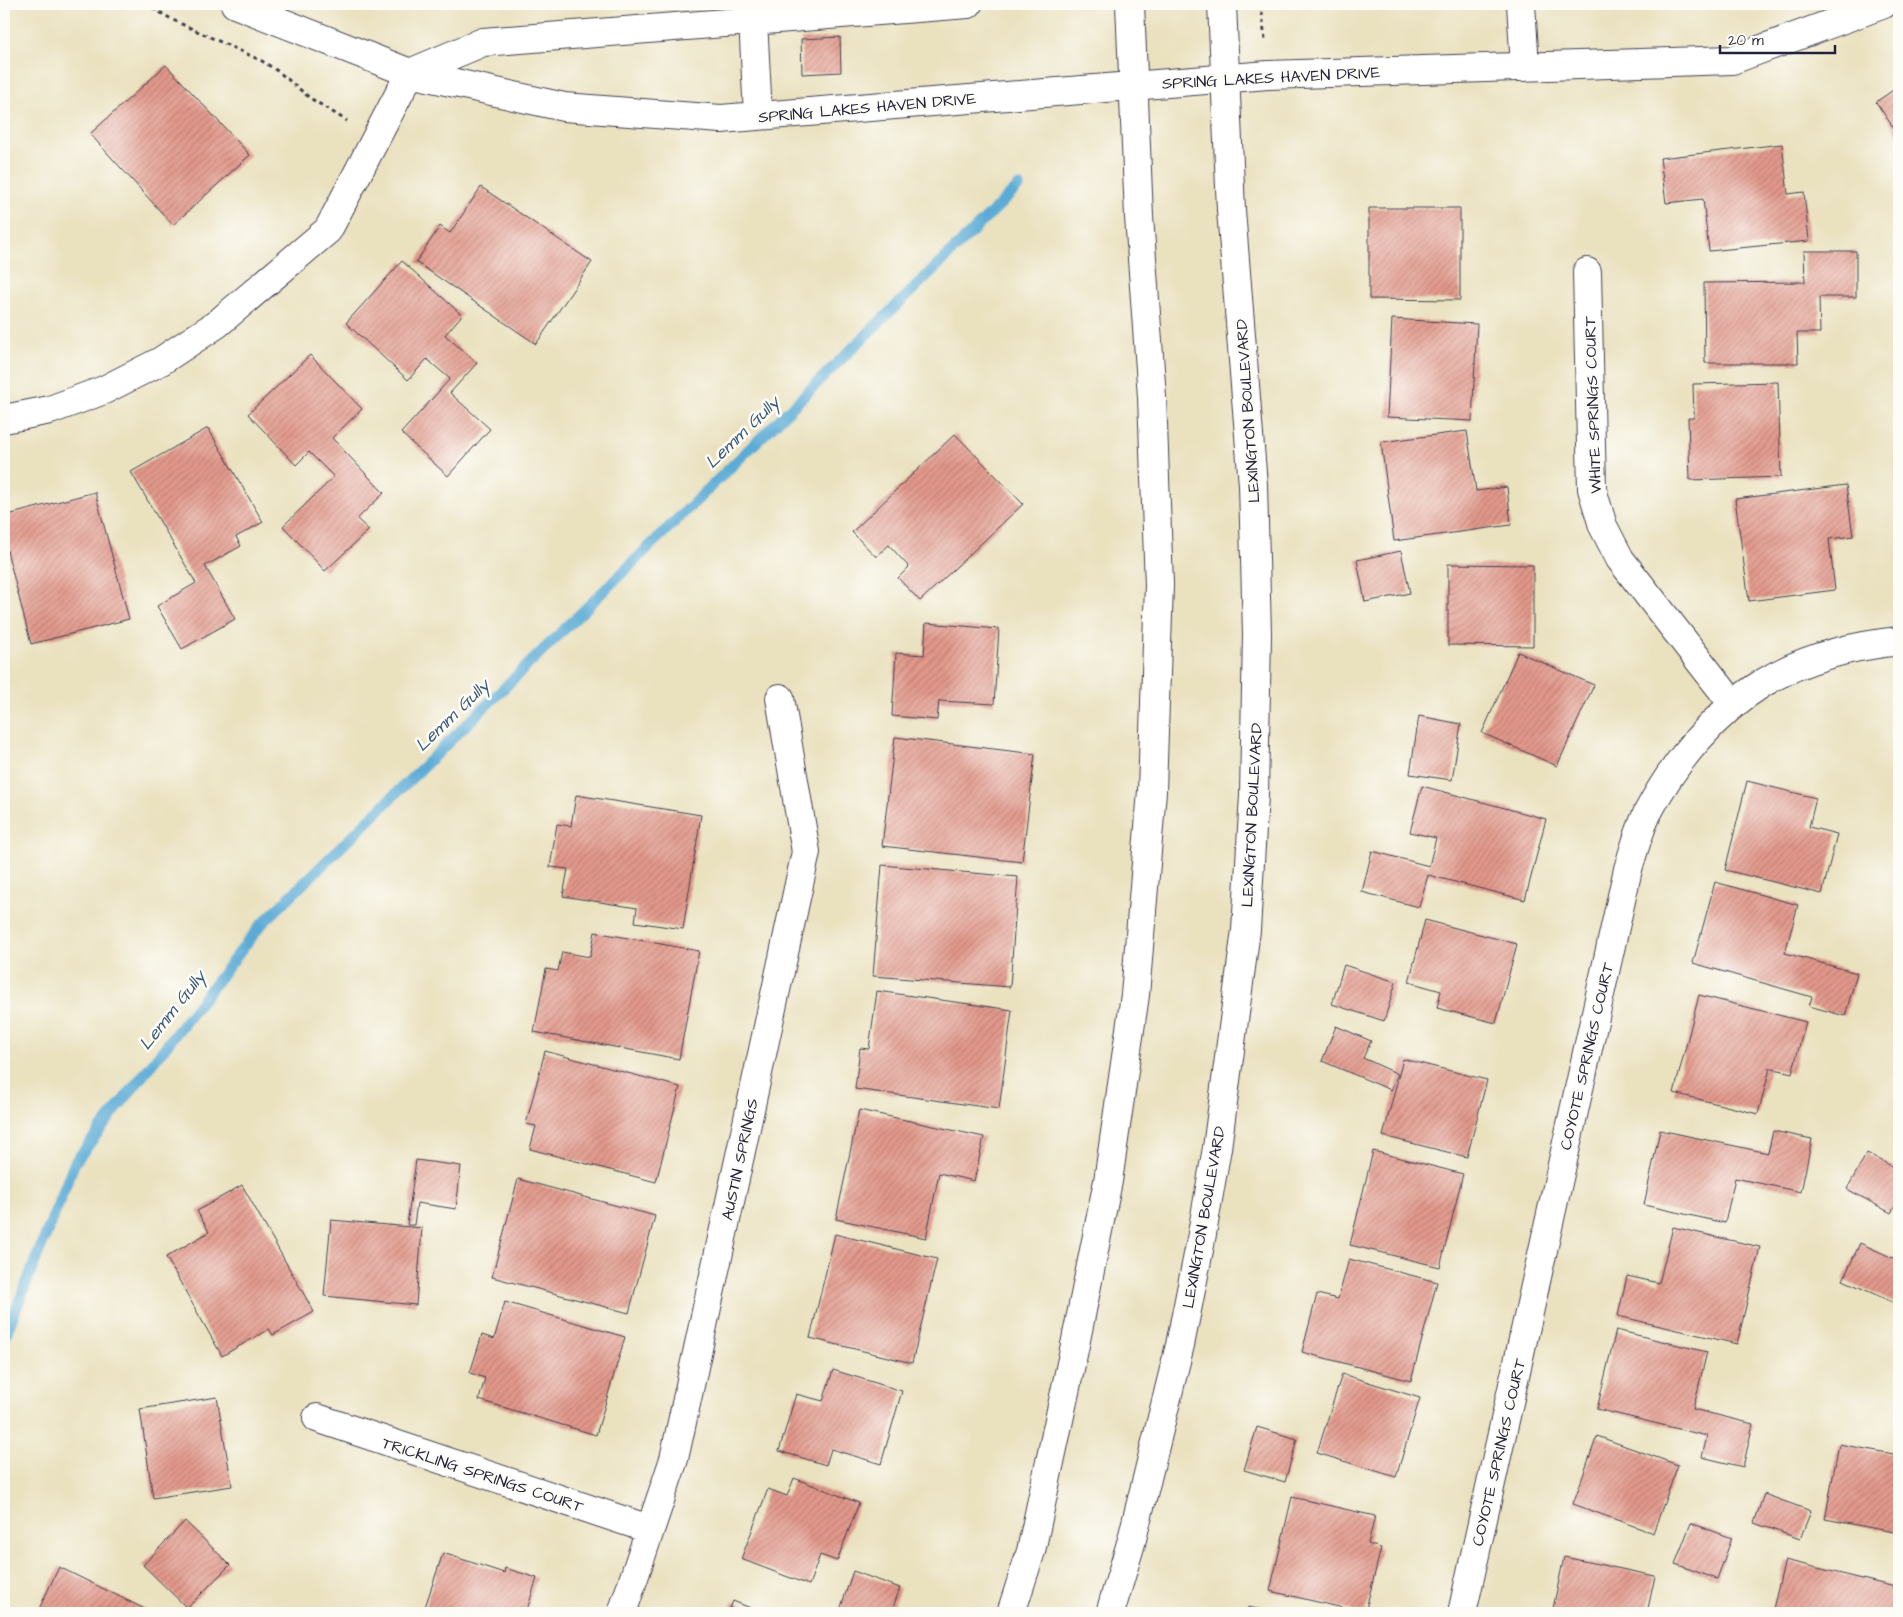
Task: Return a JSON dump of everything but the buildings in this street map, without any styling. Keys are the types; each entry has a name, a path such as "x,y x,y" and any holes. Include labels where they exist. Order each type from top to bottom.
{"street":[{"name":"SPRING LAKES HAVEN DRIVE","path":"235,4 410,74 564,107 721,119 1268,75 1732,60 1884,4"},
{"path":"4,419 50,410 104,390 161,361 217,324 328,230 410,74 483,42 968,4"},
{"path":"1011,1613 1033,1542 1076,1345 1108,1181 1135,995 1152,791 1160,586 1152,397 1139,217 1135,85 1130,4"},
{"name":"LEXINGTON BOULEVARD","path":"1110,1613 1131,1542 1180,1345 1200,1245 1217,1148 1246,930 1254,795 1257,624 1253,485 1231,210 1222,4"},
{"path":"1521,4 1525,66"},
{"path":"753,20 758,115"},
{"name":"WHITE SPRINGS COURT","path":"1587,272 1592,489 1603,526 1620,560 1732,704"},
{"name":"COYOTE SPRINGS COURT","path":"1462,1613 1628,869 1636,840 1648,812 1681,761 1732,704 1764,683 1797,666 1830,654 1868,644 1899,641"},
{"name":"AUSTIN SPRINGS","path":"622,1613 674,1459 806,852 780,698"},
{"name":"TRICKLING SPRINGS COURT","path":"317,1418 649,1529"}],"path":[{"path":"146,4 173,20 262,62 279,72 310,98 376,138"}],"waterway":[{"name":"Lemm Gully","path":"4,1339 75,1162 261,925 1019,186"}]}
